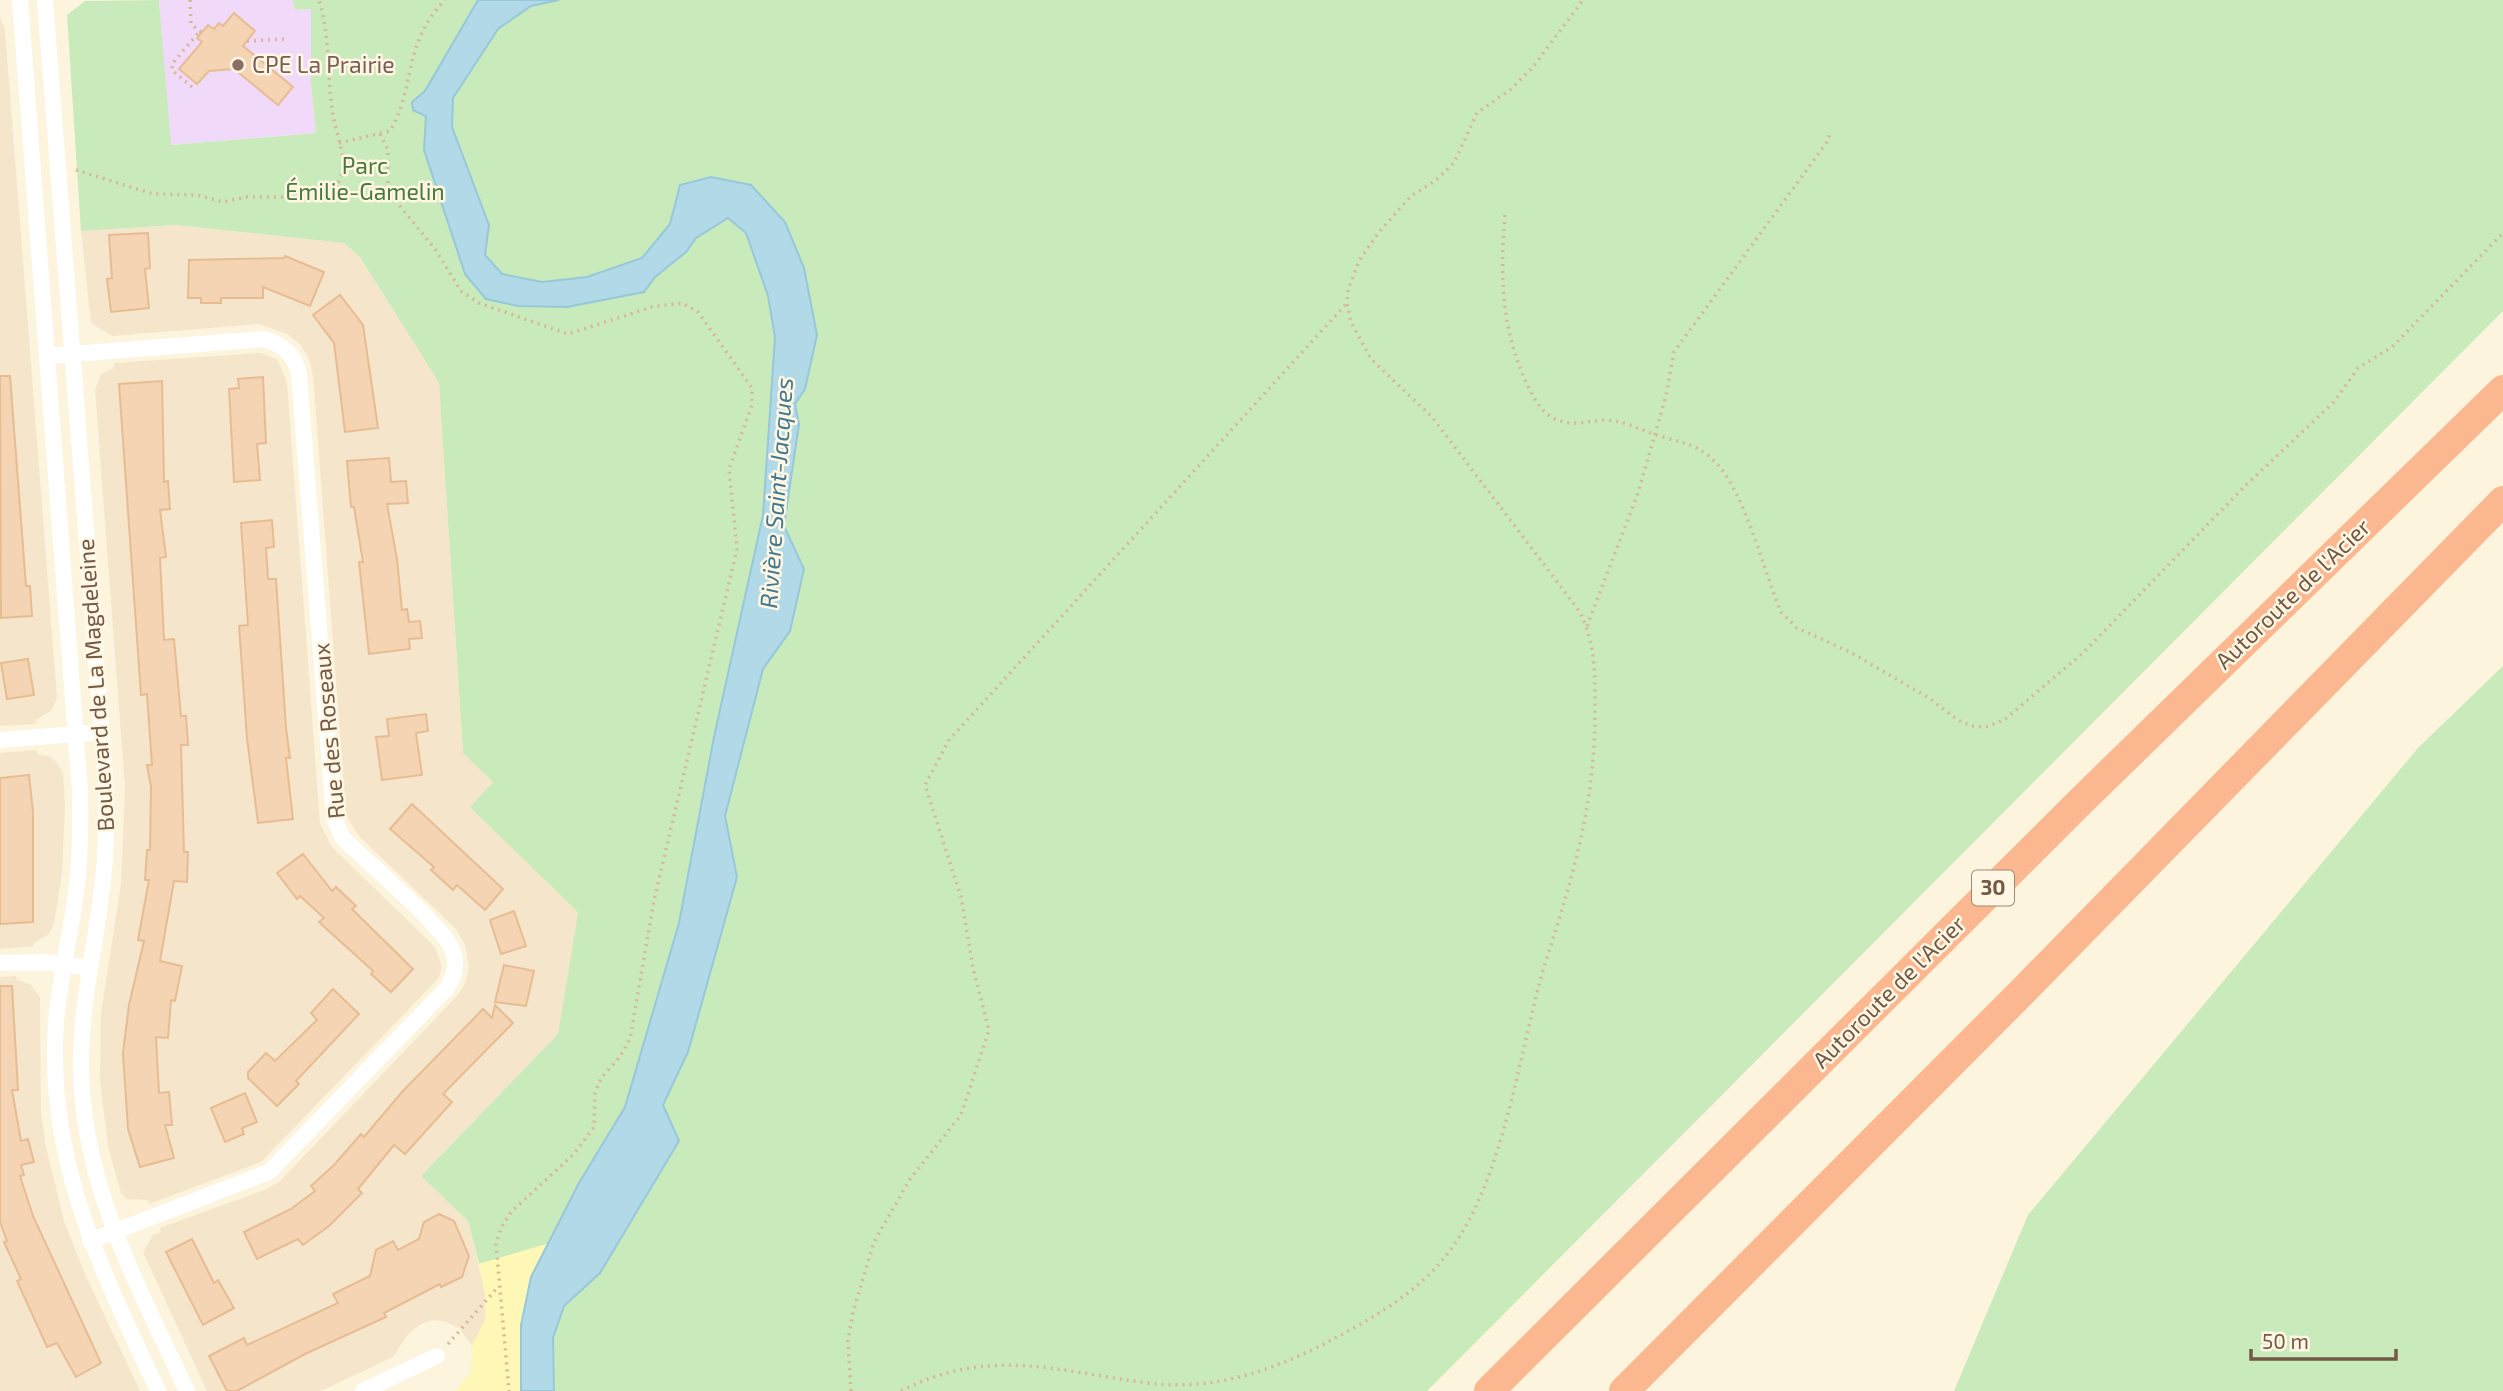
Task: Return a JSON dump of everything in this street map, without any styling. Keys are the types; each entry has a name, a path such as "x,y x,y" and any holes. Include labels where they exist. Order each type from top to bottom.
{"highway":[{"name":"Autoroute de l'Acier","path":"1489,1391 2100,782 2503,390"},
{"path":"1624,1391 2014,1001 2503,504"}],"street":[{"name":"Boulevard de La Magdeleine","path":"20,0 81,815 80,864 56,1025 58,1113 72,1188 90,1241 158,1391"},
{"name":"Boulevard de La Magdeleine","path":"45,0 106,788 106,847 101,902 89,968 82,1037 82,1098 92,1160 114,1232 187,1391"},
{"name":"Rue des Roseaux","path":"47,356 264,339 276,342 294,359 301,389 334,818 342,837 447,941 455,959 455,969 447,988 269,1172 90,1241"},
{"path":"0,740 102,732"},
{"path":"0,963 63,964 89,968"},
{"path":"363,1391 438,1356"}],"path":[{"path":"190,0 191,24 201,32 172,64 172,70 192,88"},
{"path":"74,170 153,194 197,195 223,202 247,197 322,197 336,187 341,178 342,155 332,111 324,18 319,0"},
{"path":"339,143 390,131 398,116 414,47 435,9 445,0"},
{"path":"901,1391 922,1380 962,1367 999,1363 1171,1386 1247,1377 1290,1361 1364,1323 1424,1280 1440,1263 1465,1227 1487,1181 1524,1038 1586,827 1595,737 1592,639 1580,612 1538,553 1432,416 1371,359 1351,322 1347,303 1348,290 1359,261 1378,232 1411,197 1435,181 1454,163 1477,113 1511,89 1533,68 1583,0"},
{"path":"247,41 286,39"},
{"path":"380,134 388,150 388,184 394,198 435,249 461,291 479,303 568,334 652,307 682,303 698,312 752,388 752,405 729,469 737,549 654,900 630,1039 619,1058 601,1078 595,1093 594,1127 574,1154 511,1212 501,1228 496,1244 509,1391"},
{"path":"1587,626 1638,493 1656,434 1674,352 1827,142 1829,134"},
{"path":"1505,215 1501,256 1507,325 1514,356 1538,406 1562,422 1606,420 1637,425 1656,434 1692,444 1710,456 1732,482 1781,612 1797,628 1850,652 1929,698 1958,720 1972,726 1986,727 2004,720 2083,653 2245,486 2334,402 2358,368 2392,346 2503,233"},
{"path":"851,1391 848,1342 853,1312 874,1242 910,1179 961,1115 989,1030 973,968 961,897 925,785 949,740 1347,303"},
{"path":"438,1356 498,1287"}],"shaded area":[{"name":"CPE La Prairie","path":"159,0 293,0 295,10 311,9 311,85 316,133 170,145"},
{"path":"0,17 5,30 57,697 52,710 36,720 37,724 0,726"},
{"path":"176,225 344,243 360,257 439,383 463,753 493,782 471,807 578,911 558,1034 421,1176 468,1221 485,1293 485,1320 481,1334 472,1346 459,1328 446,1322 433,1320 421,1324 408,1334 393,1357 321,1391 207,1391 143,1252 153,1235 161,1232 160,1228 267,1189 280,1181 458,995 466,981 469,966 465,945 456,929 359,836 346,816 313,376 309,359 300,344 287,334 258,324 112,336 91,323 81,231"},
{"path":"261,353 277,359 287,382 320,823 332,847 435,947 442,967 438,979 261,1162 149,1204 148,1200 127,1199 121,1193 108,1147 100,1080 101,1013 121,884 125,789 95,390 101,374 114,368 114,363"},
{"path":"37,750 37,754 49,756 57,763 63,773 65,804 62,874 54,924 49,934 34,943 34,946 0,949 0,753"},
{"path":"16,976 17,980 30,984 40,997 41,1112 46,1147 64,1221 85,1274 140,1391 0,1391 0,977"}],"green space":[{"name":"Parc Émilie-Gamelin","path":"159,0 171,145 316,133 311,85 311,9 295,10 293,0 478,0 425,92 412,102 426,115 425,150 465,274 567,307 643,292 655,277 686,252 696,238 728,218 746,233 768,296 775,337 763,515 714,737 679,923 625,1107 579,1183 550,1243 479,1264 468,1221 421,1176 558,1034 578,912 470,807 493,782 463,753 439,383 360,257 344,243 176,225 81,231 67,15 85,1"},
{"path":"559,0 2503,0 2503,311 1427,1391 554,1391 553,1338 564,1306 600,1273 679,1142 663,1105 688,1052 737,877 725,816 763,669 790,631 804,569 784,526 799,424 795,404 805,389 784,222 751,185 711,177 680,185 670,224 642,258 587,277 542,282 502,274 485,255 489,225 452,127 453,97 498,30 531,6"},
{"path":"2503,666 2503,1391 1954,1391 2028,1215 2418,748"}],"sand":[{"path":"550,1243 531,1277 521,1325 521,1391 456,1391 471,1372 472,1346 485,1320 485,1293 479,1264"}],"water":[{"name":"Rivière Saint-Jacques","path":"478,0 559,0 531,6 498,29 453,98 452,127 489,225 485,255 502,274 542,282 587,277 642,258 670,224 680,185 711,177 751,185 785,222 804,268 817,335 805,389 795,404 799,424 784,526 804,569 790,631 763,669 725,816 737,877 688,1052 663,1105 679,1141 600,1273 564,1306 553,1338 554,1391 521,1391 521,1325 531,1277 579,1183 625,1107 679,923 714,737 763,515 775,337 768,296 746,233 728,218 696,238 686,252 655,277 644,292 567,307 518,306 486,299 465,274 424,150 426,116 413,110 412,102 425,91"}],"building":[{"path":"234,13 255,31 243,46 293,87 278,105 234,69 209,71 197,84 179,69 202,42 197,38 208,25 214,29 219,23 223,26"},
{"path":"148,233 150,268 145,269 149,308 111,312 107,279 112,278 109,235"},
{"path":"285,256 324,272 310,306 263,287 263,298 221,298 221,303 201,303 201,298 188,298 189,260"},
{"path":"340,295 363,325 378,428 345,432 334,343 313,315"},
{"path":"0,376 10,376 26,586 30,586 32,616 1,618"},
{"path":"263,377 266,443 257,444 260,480 234,482 229,389 239,388 238,379"},
{"path":"162,381 164,482 168,481 170,509 160,510 166,557 160,558 164,640 174,639 181,716 186,716 188,745 181,745 184,852 188,852 187,882 174,881 160,961 182,966 175,1001 171,1000 168,1038 156,1037 159,1093 169,1092 172,1125 165,1125 174,1158 140,1167 128,1129 123,1053 129,1005 144,941 138,940 149,880 145,880 147,850 150,850 151,787 147,765 152,765 147,694 141,695 119,384"},
{"path":"389,458 391,482 406,481 408,503 387,504 397,559 402,610 407,609 409,622 420,621 422,638 409,639 410,649 369,654 359,562 363,562 354,507 351,507 347,461"},
{"path":"272,520 274,547 266,548 268,579 276,579 290,758 286,758 293,819 258,823 247,738 239,626 248,625 241,523"},
{"path":"28,659 34,695 7,699 1,663"},
{"path":"426,714 428,731 416,733 422,775 382,780 376,737 389,736 387,719"},
{"path":"29,775 33,812 33,922 0,924 0,778"},
{"path":"412,804 503,889 485,910 457,885 453,890 431,870 434,867 390,829"},
{"path":"303,854 332,891 336,887 356,906 352,909 413,969 391,992 371,974 373,971 319,922 324,918 300,896 297,899 277,873"},
{"path":"514,911 526,946 501,954 490,920"},
{"path":"504,965 534,971 526,1006 495,1002"},
{"path":"0,986 12,986 18,1090 12,1090 21,1141 28,1139 34,1162 21,1165 24,1175 20,1176 33,1216 101,1363 76,1377 57,1343 47,1347 17,1281 21,1279 4,1242 7,1241 0,1222"},
{"path":"333,989 359,1014 296,1081 299,1084 277,1106 248,1078 248,1072 266,1053 275,1061 317,1020 311,1013"},
{"path":"495,1005 513,1023 443,1094 452,1102 405,1154 394,1145 358,1189 362,1193 329,1226 303,1245 298,1239 257,1259 244,1232 291,1209 315,1191 311,1186 361,1134 364,1137 402,1092 483,1009 492,1018"},
{"path":"245,1093 257,1122 242,1128 244,1134 225,1142 211,1108"},
{"path":"439,1214 454,1221 469,1256 462,1277 441,1287 440,1284 384,1313 386,1317 305,1354 237,1391 227,1391 209,1356 244,1338 247,1345 338,1303 333,1294 370,1276 376,1250 393,1241 398,1250 419,1239 424,1222"},
{"path":"192,1239 214,1283 218,1280 234,1308 203,1325 166,1252"}],"place":[{"name":"CPE La Prairie","path":"238,65"}]}
